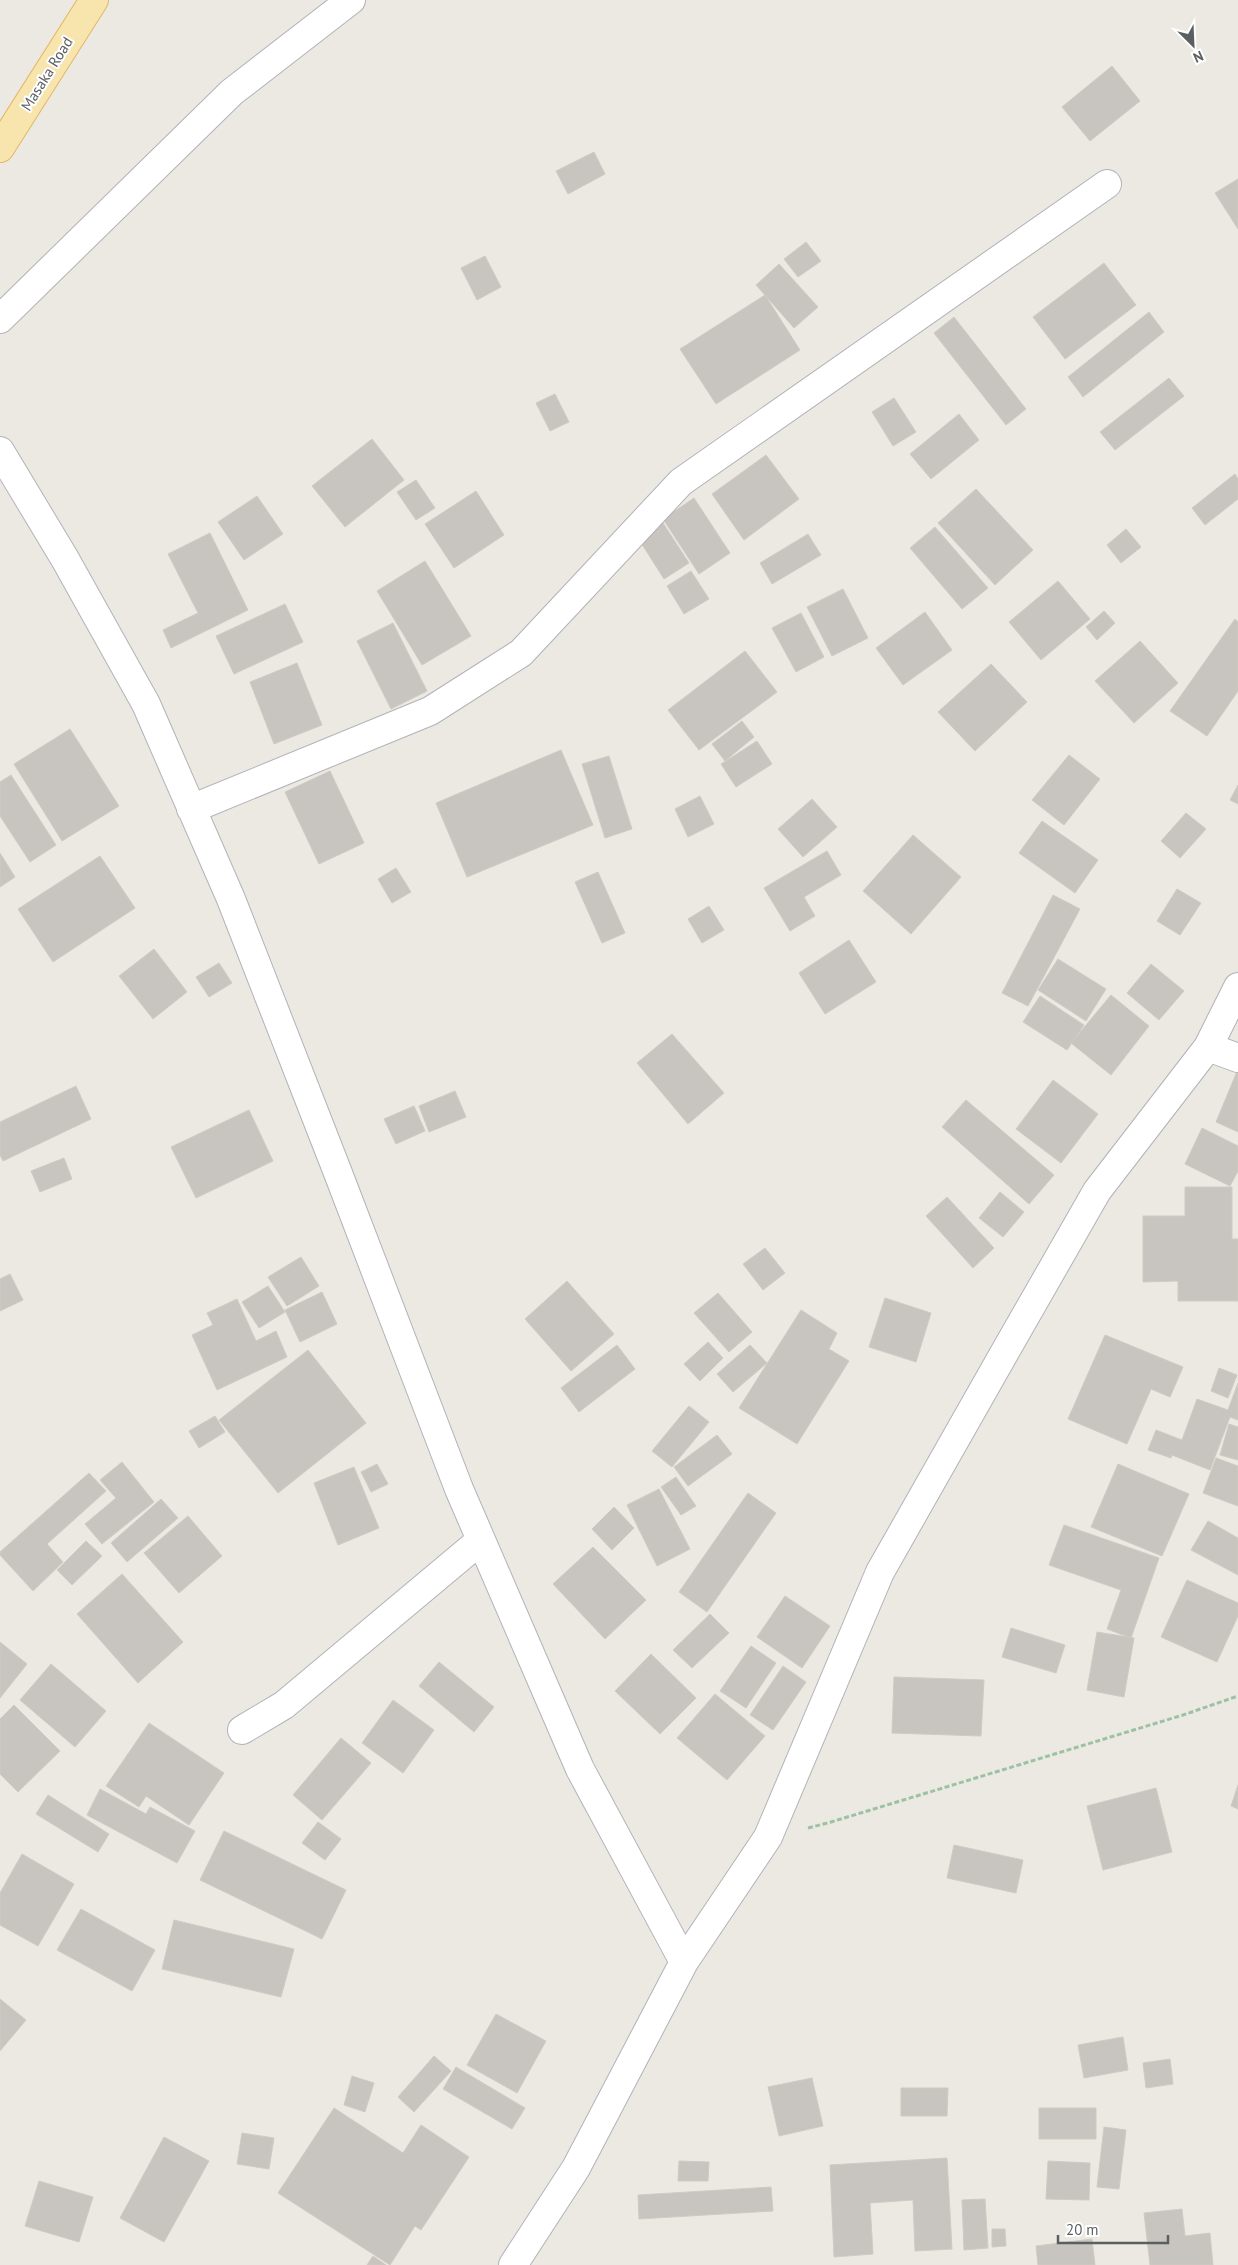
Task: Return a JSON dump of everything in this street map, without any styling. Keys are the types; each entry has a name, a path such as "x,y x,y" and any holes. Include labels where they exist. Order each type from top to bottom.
{"main road":[{"name":"Masaka Road","path":"0,148 94,0"}],"street":[{"path":"0,319 232,92 351,0"},
{"path":"191,809 430,711 522,653 681,482 1107,184"},
{"path":"0,451 65,559 146,704 238,918 459,1488 481,1540 580,1769 684,1962"},
{"path":"514,2265 576,2168 684,1962 768,1837 880,1572 1097,1191 1208,1047 1238,987"},
{"path":"1208,1047 1238,1058"},
{"path":"242,1730 284,1705 481,1540"}],"path":[{"path":"768,1837 831,1822 1183,1715 1238,1696"}],"building":[{"path":"1112,66 1140,101 1090,141 1062,107"},
{"path":"594,152 605,174 568,194 556,171"},
{"path":"1238,179 1238,229 1215,193"},
{"path":"806,242 821,261 798,277 784,259"},
{"path":"485,256 501,287 477,300 461,268"},
{"path":"1104,263 1136,305 1065,359 1033,317"},
{"path":"779,264 818,307 794,328 756,285"},
{"path":"765,295 800,350 716,404 680,349"},
{"path":"1149,312 1164,332 1083,397 1068,377"},
{"path":"954,317 1026,409 1006,425 934,333"},
{"path":"1169,378 1184,396 1115,450 1100,432"},
{"path":"555,394 569,422 550,431 536,403"},
{"path":"894,398 916,432 893,446 872,412"},
{"path":"959,414 979,440 931,479 910,454"},
{"path":"372,439 404,480 345,527 312,486"},
{"path":"766,455 799,499 744,540 712,494"},
{"path":"1235,474 1238,479 1238,499 1205,525 1192,508"},
{"path":"416,480 435,508 416,520 397,492"},
{"path":"976,489 1033,550 995,585 938,523"},
{"path":"476,491 504,535 454,568 425,524"},
{"path":"257,496 283,534 244,560 218,522"},
{"path":"694,498 730,553 699,574 663,519"},
{"path":"663,523 689,563 664,579 638,538"},
{"path":"935,527 988,588 962,609 910,548"},
{"path":"1126,529 1141,547 1121,563 1107,545"},
{"path":"210,533 248,610 171,648 163,630 198,613 168,554"},
{"path":"808,534 821,555 772,584 760,563"},
{"path":"425,561 471,636 422,665 377,591"},
{"path":"691,571 709,599 684,614 667,586"},
{"path":"1058,581 1090,619 1041,660 1009,622"},
{"path":"843,589 868,638 832,656 807,607"},
{"path":"285,604 303,642 234,674 216,636"},
{"path":"1104,611 1115,623 1097,640 1086,627"},
{"path":"925,612 952,650 903,685 876,648"},
{"path":"801,613 824,657 796,672 772,628"},
{"path":"1235,619 1238,622 1238,691 1207,736 1170,711"},
{"path":"393,623 427,691 391,709 357,641"},
{"path":"1140,641 1178,683 1134,723 1095,681"},
{"path":"745,651 777,692 699,750 668,710"},
{"path":"297,663 322,725 274,744 250,682"},
{"path":"991,664 1027,702 975,751 938,712"},
{"path":"742,721 754,737 725,761 712,744"},
{"path":"70,729 119,806 62,841 14,764"},
{"path":"757,741 772,764 736,787 721,764"},
{"path":"561,750 593,825 467,877 436,803"},
{"path":"1069,755 1100,779 1064,825 1032,800"},
{"path":"609,756 632,829 605,838 582,764"},
{"path":"330,771 364,843 319,864 285,792"},
{"path":"11,775 56,845 30,862 0,816 0,782"},
{"path":"1238,785 1238,804 1230,800"},
{"path":"700,796 714,824 688,837 675,809"},
{"path":"812,799 837,827 803,857 778,829"},
{"path":"1186,813 1206,829 1180,858 1161,841"},
{"path":"1042,821 1098,860 1075,893 1019,853"},
{"path":"913,835 961,877 911,934 863,891"},
{"path":"827,851 841,875 804,897 815,916 790,931 764,888"},
{"path":"0,853 15,877 0,887"},
{"path":"100,856 135,908 53,962 18,909"},
{"path":"396,868 411,892 392,903 378,879"},
{"path":"598,872 625,933 602,943 575,882"},
{"path":"1177,889 1201,903 1180,935 1157,921"},
{"path":"1053,895 1080,909 1028,1006 1002,993"},
{"path":"709,906 724,930 702,943 688,919"},
{"path":"849,940 876,982 825,1014 799,973"},
{"path":"154,949 187,992 153,1019 119,976"},
{"path":"1058,959 1106,989 1086,1021 1038,990"},
{"path":"219,963 232,983 209,997 196,977"},
{"path":"1151,964 1184,991 1159,1020 1127,993"},
{"path":"1111,995 1149,1026 1111,1075 1071,1043"},
{"path":"1040,996 1084,1025 1067,1050 1023,1022"},
{"path":"672,1034 724,1093 688,1124 637,1063"},
{"path":"1238,1069 1238,1132 1216,1122"},
{"path":"1053,1080 1098,1114 1061,1163 1016,1129"},
{"path":"76,1086 91,1119 3,1161 0,1155 0,1122"},
{"path":"455,1091 466,1117 429,1132 419,1106"},
{"path":"966,1100 1054,1175 1029,1204 942,1127"},
{"path":"414,1106 425,1131 396,1144 384,1119"},
{"path":"249,1110 273,1161 196,1198 171,1147"},
{"path":"1202,1128 1238,1146 1238,1171 1230,1186 1185,1164"},
{"path":"64,1158 72,1179 40,1192 31,1171"},
{"path":"1185,1187 1232,1187 1232,1239 1238,1239 1238,1301 1178,1301 1178,1281 1143,1282 1143,1216 1185,1216"},
{"path":"1000,1192 1024,1212 1003,1237 979,1218"},
{"path":"947,1197 994,1248 973,1268 926,1216"},
{"path":"765,1248 785,1273 763,1290 743,1264"},
{"path":"301,1257 319,1286 287,1306 268,1277"},
{"path":"10,1274 23,1300 0,1311 0,1279"},
{"path":"567,1281 614,1334 571,1371 525,1319"},
{"path":"268,1286 285,1312 259,1328 242,1302"},
{"path":"322,1292 337,1324 300,1342 285,1310"},
{"path":"718,1293 752,1332 729,1352 694,1313"},
{"path":"885,1298 931,1313 916,1362 869,1347"},
{"path":"237,1299 256,1341 276,1331 287,1357 217,1390 192,1335 213,1325 207,1313"},
{"path":"801,1310 837,1333 829,1349 849,1361 797,1444 739,1408"},
{"path":"1105,1335 1183,1367 1170,1397 1151,1389 1127,1444 1068,1419"},
{"path":"708,1342 723,1358 700,1381 684,1364"},
{"path":"617,1345 635,1369 579,1412 561,1388"},
{"path":"750,1345 767,1363 733,1392 717,1374"},
{"path":"308,1350 366,1423 278,1493 219,1420"},
{"path":"1219,1368 1237,1375 1228,1398 1211,1391"},
{"path":"1238,1383 1238,1420 1230,1417 1210,1470 1172,1455 1171,1458 1148,1450 1156,1430 1182,1440 1197,1399 1228,1410"},
{"path":"689,1406 709,1422 672,1467 652,1451"},
{"path":"215,1416 225,1432 199,1448 189,1431"},
{"path":"1229,1424 1238,1427 1238,1460 1220,1455"},
{"path":"717,1435 732,1454 688,1486 674,1467"},
{"path":"1216,1458 1238,1466 1238,1506 1203,1493"},
{"path":"122,1462 154,1502 102,1544 85,1524 116,1498 100,1480"},
{"path":"377,1464 388,1484 371,1492 361,1472"},
{"path":"1118,1464 1189,1494 1162,1556 1091,1527"},
{"path":"354,1467 379,1528 338,1545 314,1483"},
{"path":"89,1473 106,1491 47,1544 63,1562 33,1591 0,1555 0,1552"},
{"path":"676,1477 696,1506 681,1515 661,1487"},
{"path":"659,1489 690,1549 657,1566 627,1505"},
{"path":"748,1493 776,1513 707,1612 679,1592"},
{"path":"161,1499 178,1518 127,1562 111,1543"},
{"path":"614,1507 634,1528 612,1550 592,1529"},
{"path":"188,1516 222,1556 179,1593 144,1553"},
{"path":"1208,1521 1238,1538 1238,1575 1191,1550"},
{"path":"1064,1525 1159,1558 1131,1638 1107,1629 1121,1590 1049,1565"},
{"path":"86,1541 102,1556 72,1585 57,1570"},
{"path":"593,1547 646,1600 605,1639 553,1584"},
{"path":"122,1574 183,1642 138,1683 77,1614"},
{"path":"1187,1580 1238,1603 1238,1616 1217,1662 1161,1637"},
{"path":"785,1596 830,1626 802,1668 757,1637"},
{"path":"710,1614 729,1633 692,1668 673,1650"},
{"path":"1011,1628 1065,1645 1056,1673 1002,1657"},
{"path":"1097,1632 1134,1638 1124,1697 1087,1690"},
{"path":"0,1642 27,1664 0,1698"},
{"path":"751,1646 776,1663 746,1708 720,1691"},
{"path":"651,1654 696,1698 660,1734 615,1691"},
{"path":"439,1662 494,1707 474,1732 419,1686"},
{"path":"51,1664 106,1711 75,1747 20,1700"},
{"path":"783,1666 806,1682 773,1730 750,1715"},
{"path":"894,1677 984,1680 981,1736 892,1733"},
{"path":"715,1694 765,1736 727,1780 677,1738"},
{"path":"393,1700 434,1730 403,1773 362,1743"},
{"path":"14,1705 60,1751 18,1792 0,1774 0,1719"},
{"path":"149,1723 224,1773 189,1825 146,1796 139,1807 106,1786"},
{"path":"341,1738 371,1763 322,1820 293,1795"},
{"path":"1238,1785 1238,1809 1231,1806"},
{"path":"1156,1788 1172,1852 1103,1870 1087,1806"},
{"path":"100,1789 146,1814 150,1807 195,1831 177,1863 87,1815"},
{"path":"48,1795 109,1834 98,1852 36,1814"},
{"path":"318,1822 341,1839 325,1860 302,1843"},
{"path":"224,1831 346,1890 322,1939 200,1880"},
{"path":"954,1845 1023,1860 1016,1893 947,1878"},
{"path":"22,1854 74,1884 38,1946 0,1925 0,1893"},
{"path":"81,1909 155,1950 132,1991 57,1950"},
{"path":"174,1920 294,1949 281,1997 162,1969"},
{"path":"0,1999 26,2020 0,2051"},
{"path":"496,2014 546,2041 517,2093 467,2065"},
{"path":"1123,2037 1128,2070 1084,2078 1078,2045"},
{"path":"434,2056 451,2071 414,2112 398,2097"},
{"path":"1170,2059 1173,2084 1146,2088 1143,2063"},
{"path":"456,2067 525,2108 512,2129 443,2089"},
{"path":"352,2076 374,2083 365,2112 344,2105"},
{"path":"812,2078 823,2126 779,2136 768,2087"},
{"path":"901,2088 948,2088 947,2116 901,2116"},
{"path":"334,2108 403,2153 421,2125 469,2157 421,2230 415,2226 390,2265 278,2193"},
{"path":"1039,2108 1096,2108 1096,2139 1039,2139"},
{"path":"1104,2127 1126,2130 1119,2189 1097,2187"},
{"path":"242,2133 274,2138 269,2169 237,2164"},
{"path":"164,2137 209,2161 164,2242 120,2218"},
{"path":"947,2158 952,2249 915,2251 913,2200 870,2203 873,2254 834,2257 830,2165"},
{"path":"679,2161 709,2162 708,2181 678,2181"},
{"path":"1048,2161 1090,2163 1089,2200 1046,2199"},
{"path":"39,2181 93,2197 79,2242 25,2226"},
{"path":"771,2187 773,2211 639,2219 638,2195"},
{"path":"985,2199 988,2248 964,2250 962,2200"},
{"path":"1182,2209 1185,2236 1210,2233 1213,2265 1150,2265 1144,2213"},
{"path":"992,2229 1005,2229 1006,2246 992,2247"},
{"path":"1092,2239 1095,2265 1038,2265 1036,2246"},
{"path":"373,2256 386,2265 367,2265"}]}
